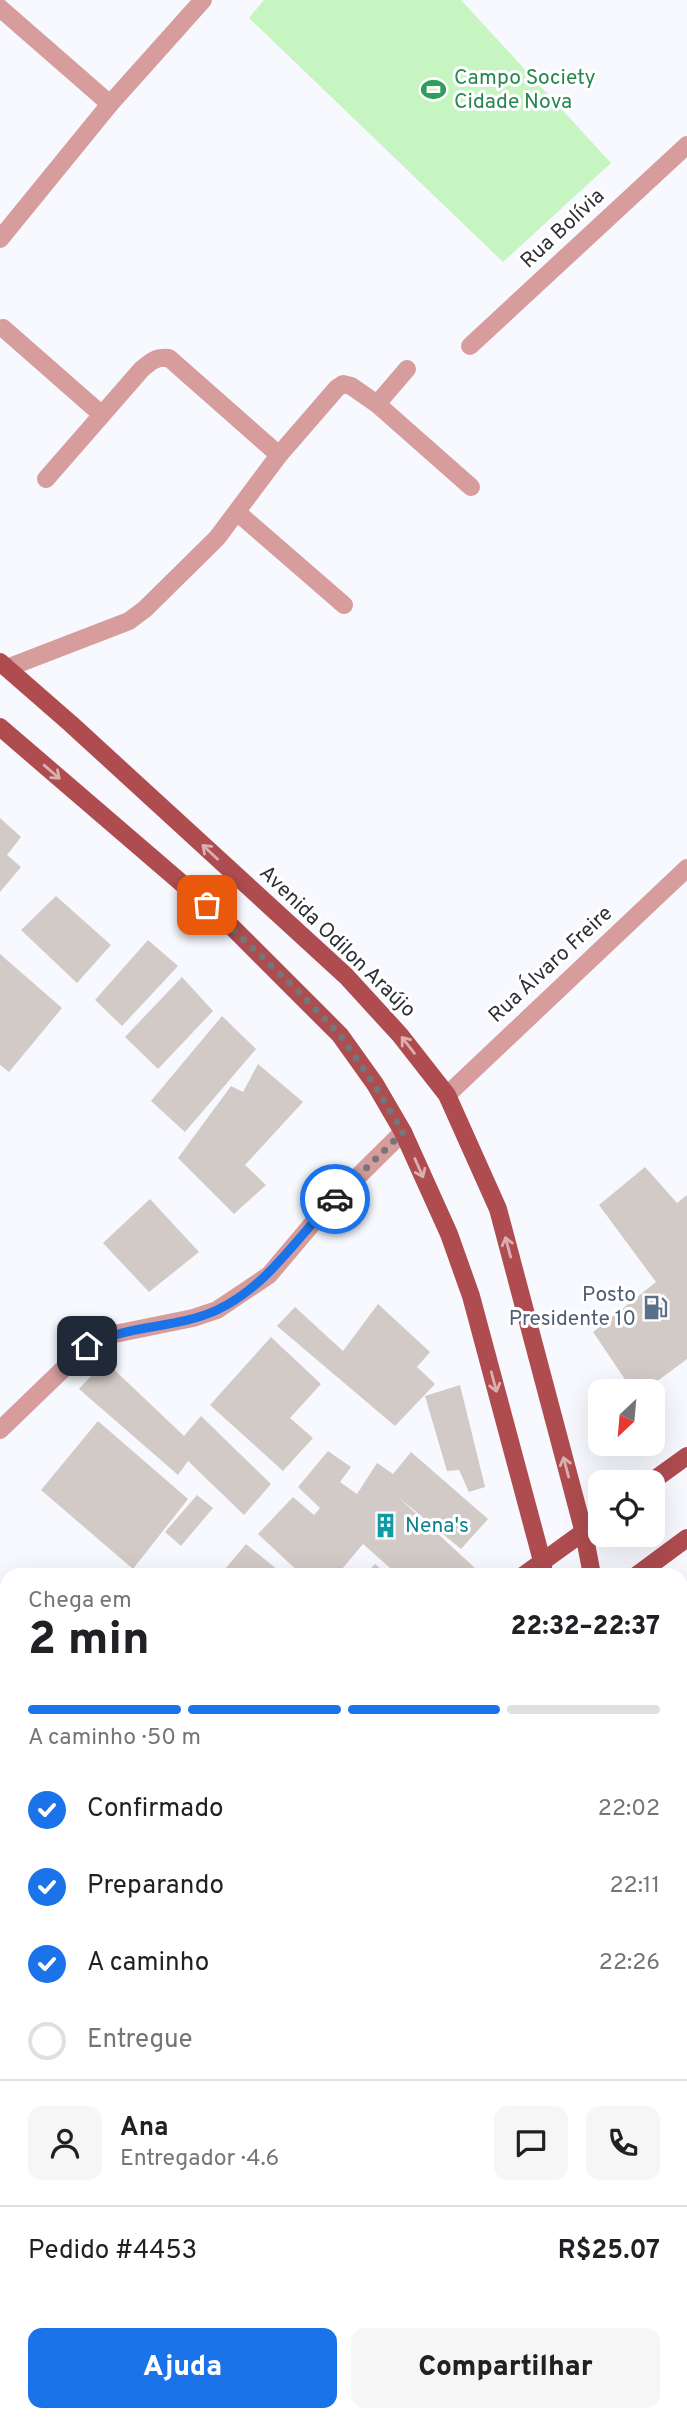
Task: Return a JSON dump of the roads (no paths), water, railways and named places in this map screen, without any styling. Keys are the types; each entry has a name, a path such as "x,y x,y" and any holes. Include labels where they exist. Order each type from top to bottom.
{"main road":[{"name":"Avenida Odilon Araújo","path":"4,665 346,976 400,1035 447,1096 498,1209 584,1532 591,1568"},
{"path":"0,727 228,923 340,1035 403,1132 449,1234 471,1296 543,1568 588,1529"},
{"path":"665,1472 687,1456"},
{"path":"646,1568 687,1538"}],"street":[{"path":"0,239 110,104 203,0"},
{"path":"0,8 110,104"},
{"name":"Rua Bolívia","path":"470,346 687,145"},
{"path":"3,328 101,414"},
{"path":"46,479 101,414 152,360 169,358 279,455"},
{"path":"377,404 407,369"},
{"path":"4,665 129,621 217,538 279,455 342,384 351,386 377,404 471,487"},
{"path":"238,513 344,604"},
{"name":"Rua Álvaro Freire","path":"447,1096 687,868"},
{"path":"0,1430 87,1346 106,1336 194,1318 218,1310 269,1275 324,1210 403,1132"}],"place":[{"name":"Campo Society Cidade Nova","path":"434,90"},
{"name":"Posto Presidente 10","path":"656,1307"},
{"name":"Nena's","path":"385,1526"}]}
